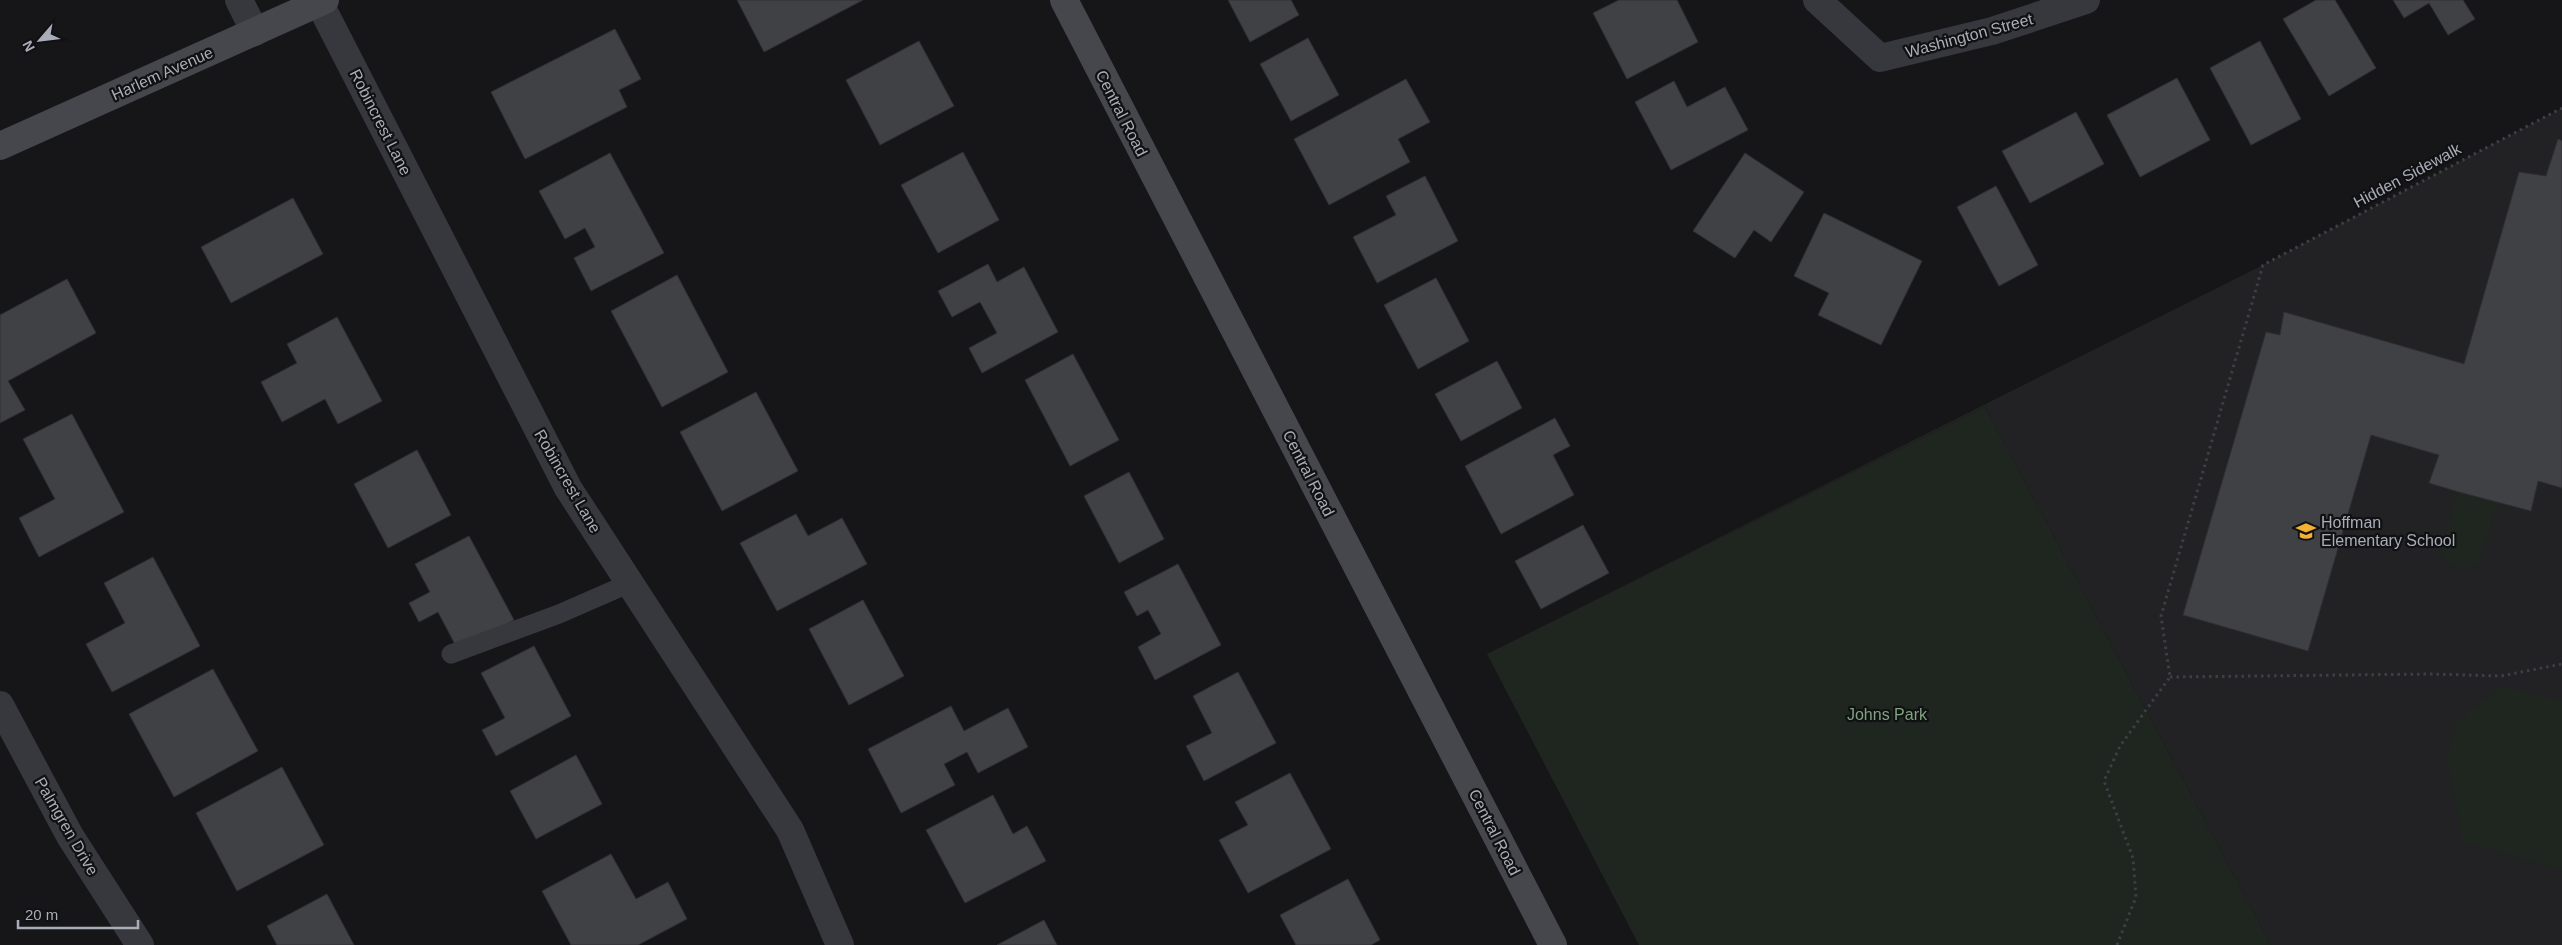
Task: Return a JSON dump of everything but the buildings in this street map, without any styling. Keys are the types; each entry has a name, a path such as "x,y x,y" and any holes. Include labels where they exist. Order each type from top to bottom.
{"main road":[{"name":"Central Road","path":"1064,0 1553,945"},
{"name":"Harlem Avenue","path":"0,146 322,1"}],"street":[{"path":"239,0 255,32"},
{"name":"Washington Street","path":"1816,0 1880,58 1992,31 2086,0"},
{"name":"Robincrest Lane","path":"322,1 568,488 790,830 840,945"},
{"name":"Palmgren Drive","path":"0,704 70,836 140,945"}],"lane":[{"path":"451,654 559,614 630,583"}],"path":[{"name":"Hidden Sidewalk","path":"2170,677 2161,616 2263,265 2562,108"},
{"path":"2117,945 2136,897 2133,858 2104,781 2120,746 2170,677 2431,674 2501,676 2562,664"}],"shaded area":[{"name":"Hoffman Elementary School","path":"2562,108 2562,945 2271,945 1985,407 1487,654 2263,265"}],"green space":[{"name":"Johns Park","path":"1985,407 2271,945 1639,945 1487,654"},
{"path":"2459,492 2498,502 2478,563 2467,568 2450,564 2439,551"},
{"path":"2501,686 2562,701 2562,870 2463,842 2446,756 2457,722"}],"place":[{"name":"Hoffman Elementary School","path":"2306,531"}]}
